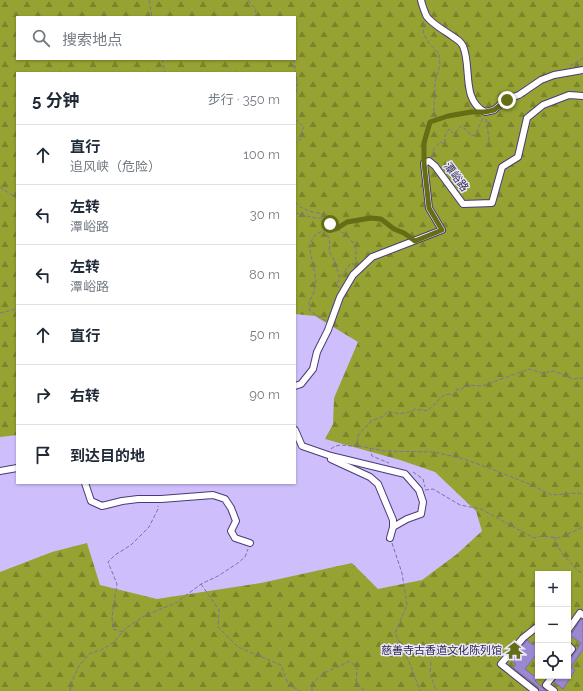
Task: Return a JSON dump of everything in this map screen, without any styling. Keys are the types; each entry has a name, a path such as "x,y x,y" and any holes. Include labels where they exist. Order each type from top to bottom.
{"street":[{"path":"421,0 426,16 440,28 458,39 463,45 473,102 485,112 494,110 507,100 519,95 541,80 554,75 583,70"},
{"name":"潭峪路","path":"296,386 301,384 313,369 317,352 330,324 341,294 353,275 372,257 442,230 429,208 428,163 435,166 463,204 492,203 502,166 518,157 528,118 543,105 569,95 583,96"},
{"path":"296,432 302,446 326,454 404,474 419,490 423,502 421,514 407,519 394,527"},
{"path":"326,454 328,457 370,477 378,484 393,520 394,527 390,538"},
{"path":"0,471 16,468"},
{"path":"85,484 91,501 102,506 138,499 185,498 207,495 213,495 225,499 231,508 236,521 232,530 235,538 250,543"},
{"path":"571,626 580,613 583,616"},
{"path":"535,628 523,638 501,664 535,691"},
{"path":"551,679 546,685 554,691"}],"path":[{"path":"149,0 152,16"},
{"path":"248,0 256,9 255,16"},
{"path":"426,16 423,32 428,42 439,54 440,65 435,82 434,110 424,143 428,163"},
{"path":"162,60 165,72"},
{"path":"294,60 296,72"},
{"path":"296,76 296,92"},
{"path":"430,122 448,116 471,112 485,112"},
{"path":"485,112 489,139 488,145"},
{"path":"428,163 433,157 433,150 440,142 445,144 445,135 449,129 454,134 461,126 468,131 471,136 475,134 485,112"},
{"path":"296,120 304,127 302,130 302,138 296,142"},
{"path":"0,187 16,198"},
{"path":"296,203 301,208 327,214 330,218 330,224 326,229 315,235 309,245 316,280 314,292 309,302 310,311 330,324"},
{"path":"296,213 315,218 330,218"},
{"path":"336,229 347,222 371,218 381,219 394,229 404,233 415,241"},
{"path":"330,224 346,234 353,241 358,255 353,275"},
{"path":"326,229 330,244 330,251 340,278"},
{"path":"341,294 336,284 351,264 355,265"},
{"path":"0,313 16,308"},
{"path":"326,454 333,447 344,444 357,446 358,435 369,425 371,421 382,417 388,411 393,414 410,413 415,408 428,411 442,396 449,394 453,395 457,389 461,390 466,385 482,386 529,369 542,373 554,371 573,380 583,378"},
{"path":"370,448 384,451 434,452 464,459 489,468 534,486 551,495 583,494"},
{"path":"419,490 433,489 460,505 481,510 534,538 542,536 559,538 583,527"},
{"path":"123,632 113,629 112,617 116,602 117,584 108,562 115,555 130,545 149,527 158,509 157,499"},
{"path":"554,537 561,552 578,571 583,573"},
{"path":"390,538 402,573 407,605 395,633 410,664 420,691"},
{"path":"70,691 70,687 79,666 89,654 104,649 114,642 126,628 146,615 176,603 201,584 218,576 245,557 250,543"},
{"path":"201,584 219,610 218,627 238,647 281,665 288,684 300,691"},
{"path":"312,691 312,684 324,673 350,662 357,668 356,684 365,691"},
{"path":"431,662 430,674 436,691"}],"green space":[{"path":"0,0 583,0 583,691 0,691 0,572 52,552 87,543 100,585 157,599 261,583 352,563 378,589 422,580 457,554 482,531 476,511 435,472 400,460 325,439 333,424 334,398 358,342 315,316 296,314 296,72 16,72 16,435 0,437"}],"building":[{"path":"581,619 583,620 583,649 571,667 571,657 581,643 571,636"},
{"path":"527,640 533,645 535,642 535,656 525,669 535,676 535,679 537,679 535,681 546,691 539,691 538,687 513,668 516,664 510,660"},
{"path":"571,667 575,670 571,676"},
{"path":"556,679 569,679 563,689 554,682"}],"place":[{"name":"慈善寺古香道文化陈列馆","path":"515,650"}],"route":[{"path":"330,224 336,229 347,222 371,218 381,219 387,225 404,233 415,241 442,230 429,208 424,163 424,143 430,122 448,116 494,110 507,100"}]}
